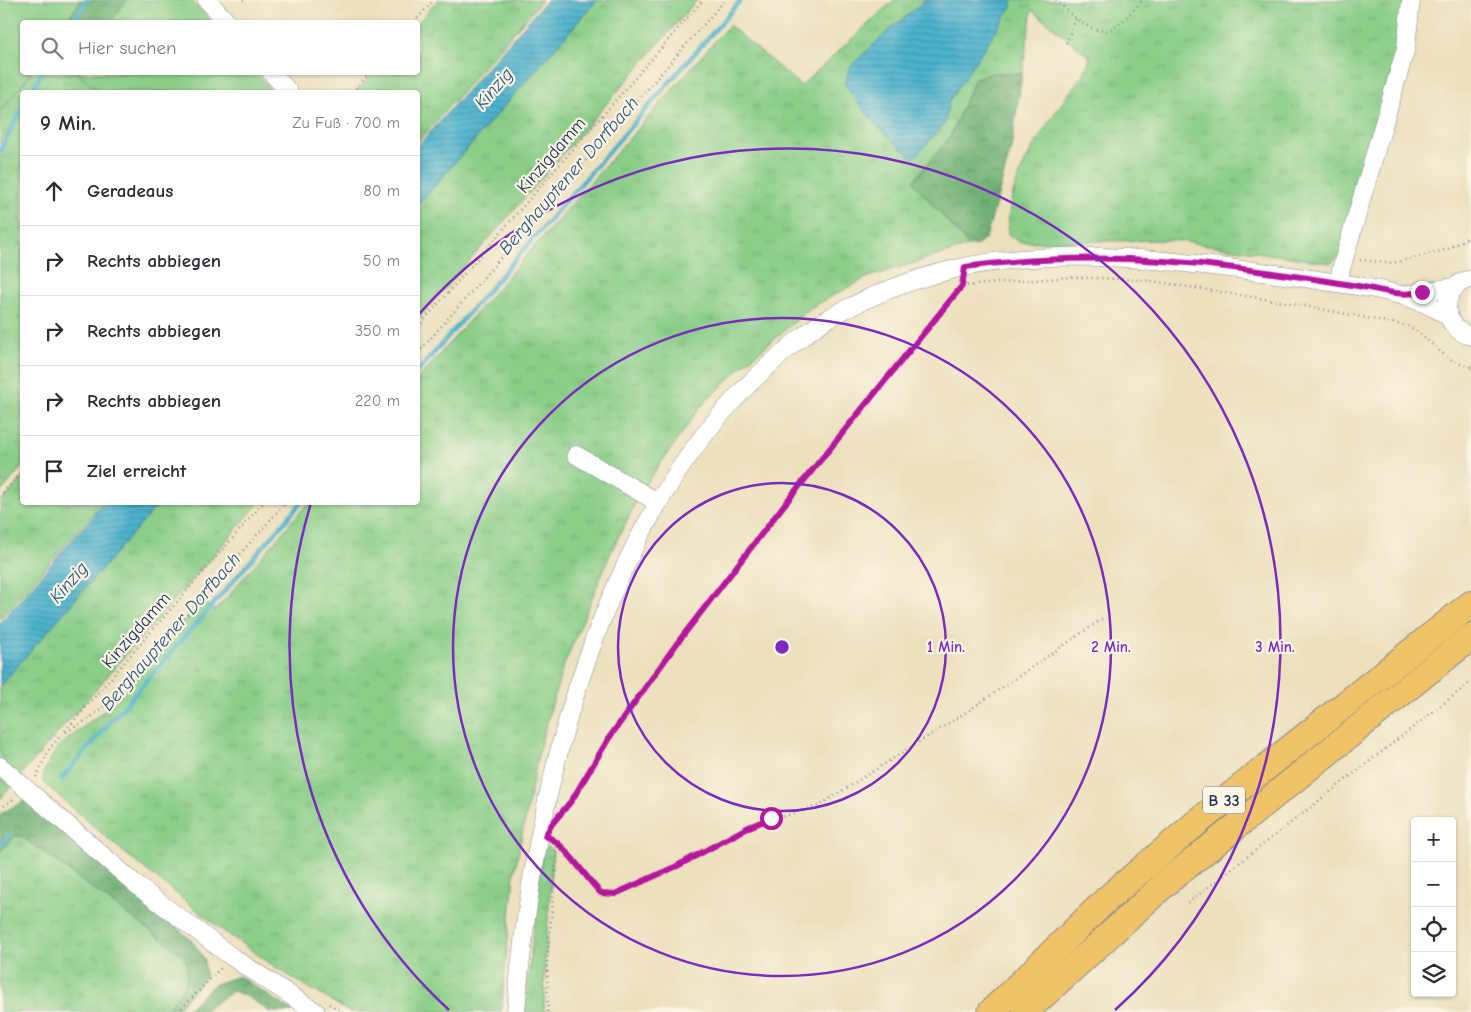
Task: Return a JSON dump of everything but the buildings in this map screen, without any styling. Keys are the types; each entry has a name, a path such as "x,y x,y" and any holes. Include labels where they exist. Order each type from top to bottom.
{"highway":[{"name":"B 33","path":"990,1012 1107,899 1188,830 1471,604"},
{"name":"B 33","path":"1026,1012 1167,882 1471,637"}],"street":[{"path":"207,0 225,20"},
{"path":"1339,283 1340,269 1345,258 1406,48 1411,0"},
{"path":"274,75 287,90"},
{"path":"516,1012 524,929 540,835 571,713 590,651 627,562 657,502 725,409 772,362 817,326 861,302 910,283 965,267 1042,259 1149,259 1234,268 1339,283 1396,295 1432,306 1448,316 1460,332 1471,336"},
{"path":"1396,295 1408,295 1454,287 1471,278"},
{"path":"1448,316 1449,296 1454,287"},
{"path":"576,455 657,502"},
{"path":"0,766 28,782 140,888 232,957 316,1012"}],"path":[{"path":"416,20 434,0"},
{"name":"Kinzigdamm","path":"420,325 703,0"},
{"path":"420,350 725,0"},
{"path":"1056,0 1076,19 1091,28 1106,31 1118,26 1143,0"},
{"path":"1066,43 1076,19"},
{"path":"354,90 367,75"},
{"path":"1345,258 1393,263 1448,249 1471,236"},
{"path":"540,835 545,836 552,824 572,800 609,738 784,505 962,286 965,267"},
{"path":"962,286 1070,277 1145,280 1290,303 1408,326 1423,334 1450,360 1471,368"},
{"path":"0,497 20,473"},
{"name":"Kinzigdamm","path":"28,782 50,748 261,505"},
{"path":"63,734 87,720 111,701 283,505"},
{"path":"548,1012 547,963 557,853 551,838 601,893 615,894 677,866 749,827 818,806 968,711 1105,617"},
{"path":"1188,903 1471,682"},
{"path":"178,1012 232,957"}],"green space":[{"path":"0,0 81,0 67,20 20,20 20,75 29,75 0,112"},
{"path":"81,0 127,0 112,20 67,20"},
{"path":"127,0 191,0 210,20 112,20"},
{"path":"438,0 542,0 420,140 420,90 358,90 371,75 420,75 420,21"},
{"path":"597,0 697,0 420,318 420,203"},
{"path":"894,0 1405,0 1398,52 1342,253 1331,263 1173,240 1020,242 1008,235 1009,212 1014,189 1023,167 1046,126 1087,68 1090,57 1032,10 1022,74 993,73 969,91 950,137 913,181 969,246 868,277 812,307 742,366 699,409 643,488 612,550 562,670 540,746 514,874 501,1012 350,1012 283,972 225,932 120,849 43,782 44,771 58,747 115,702 203,600 215,611 306,505 420,505 420,377 729,25 801,86"},
{"path":"993,73 1022,74 1011,149 986,238 978,245 969,246 913,182 950,137 975,78"},
{"path":"29,75 80,75 97,90 20,90 20,469 0,493 0,112"},
{"path":"80,75 259,75 270,90 97,90"},
{"path":"20,480 20,505 100,505 0,619 0,504"},
{"path":"157,505 257,505 0,799 0,686"},
{"path":"24,801 191,940 204,958 206,976 174,1012 165,1012 181,992 187,979 188,972 183,955 21,836 15,836 0,852 0,814"},
{"path":"15,836 21,836 183,955 188,972 187,979 181,992 165,1012 0,1012 0,852"},
{"path":"548,847 553,851 545,961 544,1012 524,1012 543,850"},
{"path":"239,976 293,1012 270,1012 248,997 233,991 201,1012 184,1012 215,984"}],"water":[{"name":"Kinzig","path":"547,0 597,0 420,202 420,144"},
{"path":"926,0 1013,0 1011,8 949,101 945,123 914,158 876,124 845,84 850,67 890,29"},
{"name":"Kinzig","path":"102,505 157,505 0,686 0,623"}],"waterway":[{"path":"73,20 87,0"},
{"name":"Berghauptener Dorfbach","path":"420,369 741,0"},
{"path":"32,90 40,75"},
{"path":"0,151 20,112"},
{"name":"Berghauptener Dorfbach","path":"61,779 299,505"},
{"name":"Berghauptener Dorfbach","path":"0,846 10,835"}],"route":[{"path":"771,818 749,827 677,866 615,894 601,893 562,849 551,838 545,836 552,824 572,800 609,738 678,642 784,505 962,286 965,267 998,262 1042,259 1149,259 1234,268 1359,286 1396,295 1422,292"}]}
